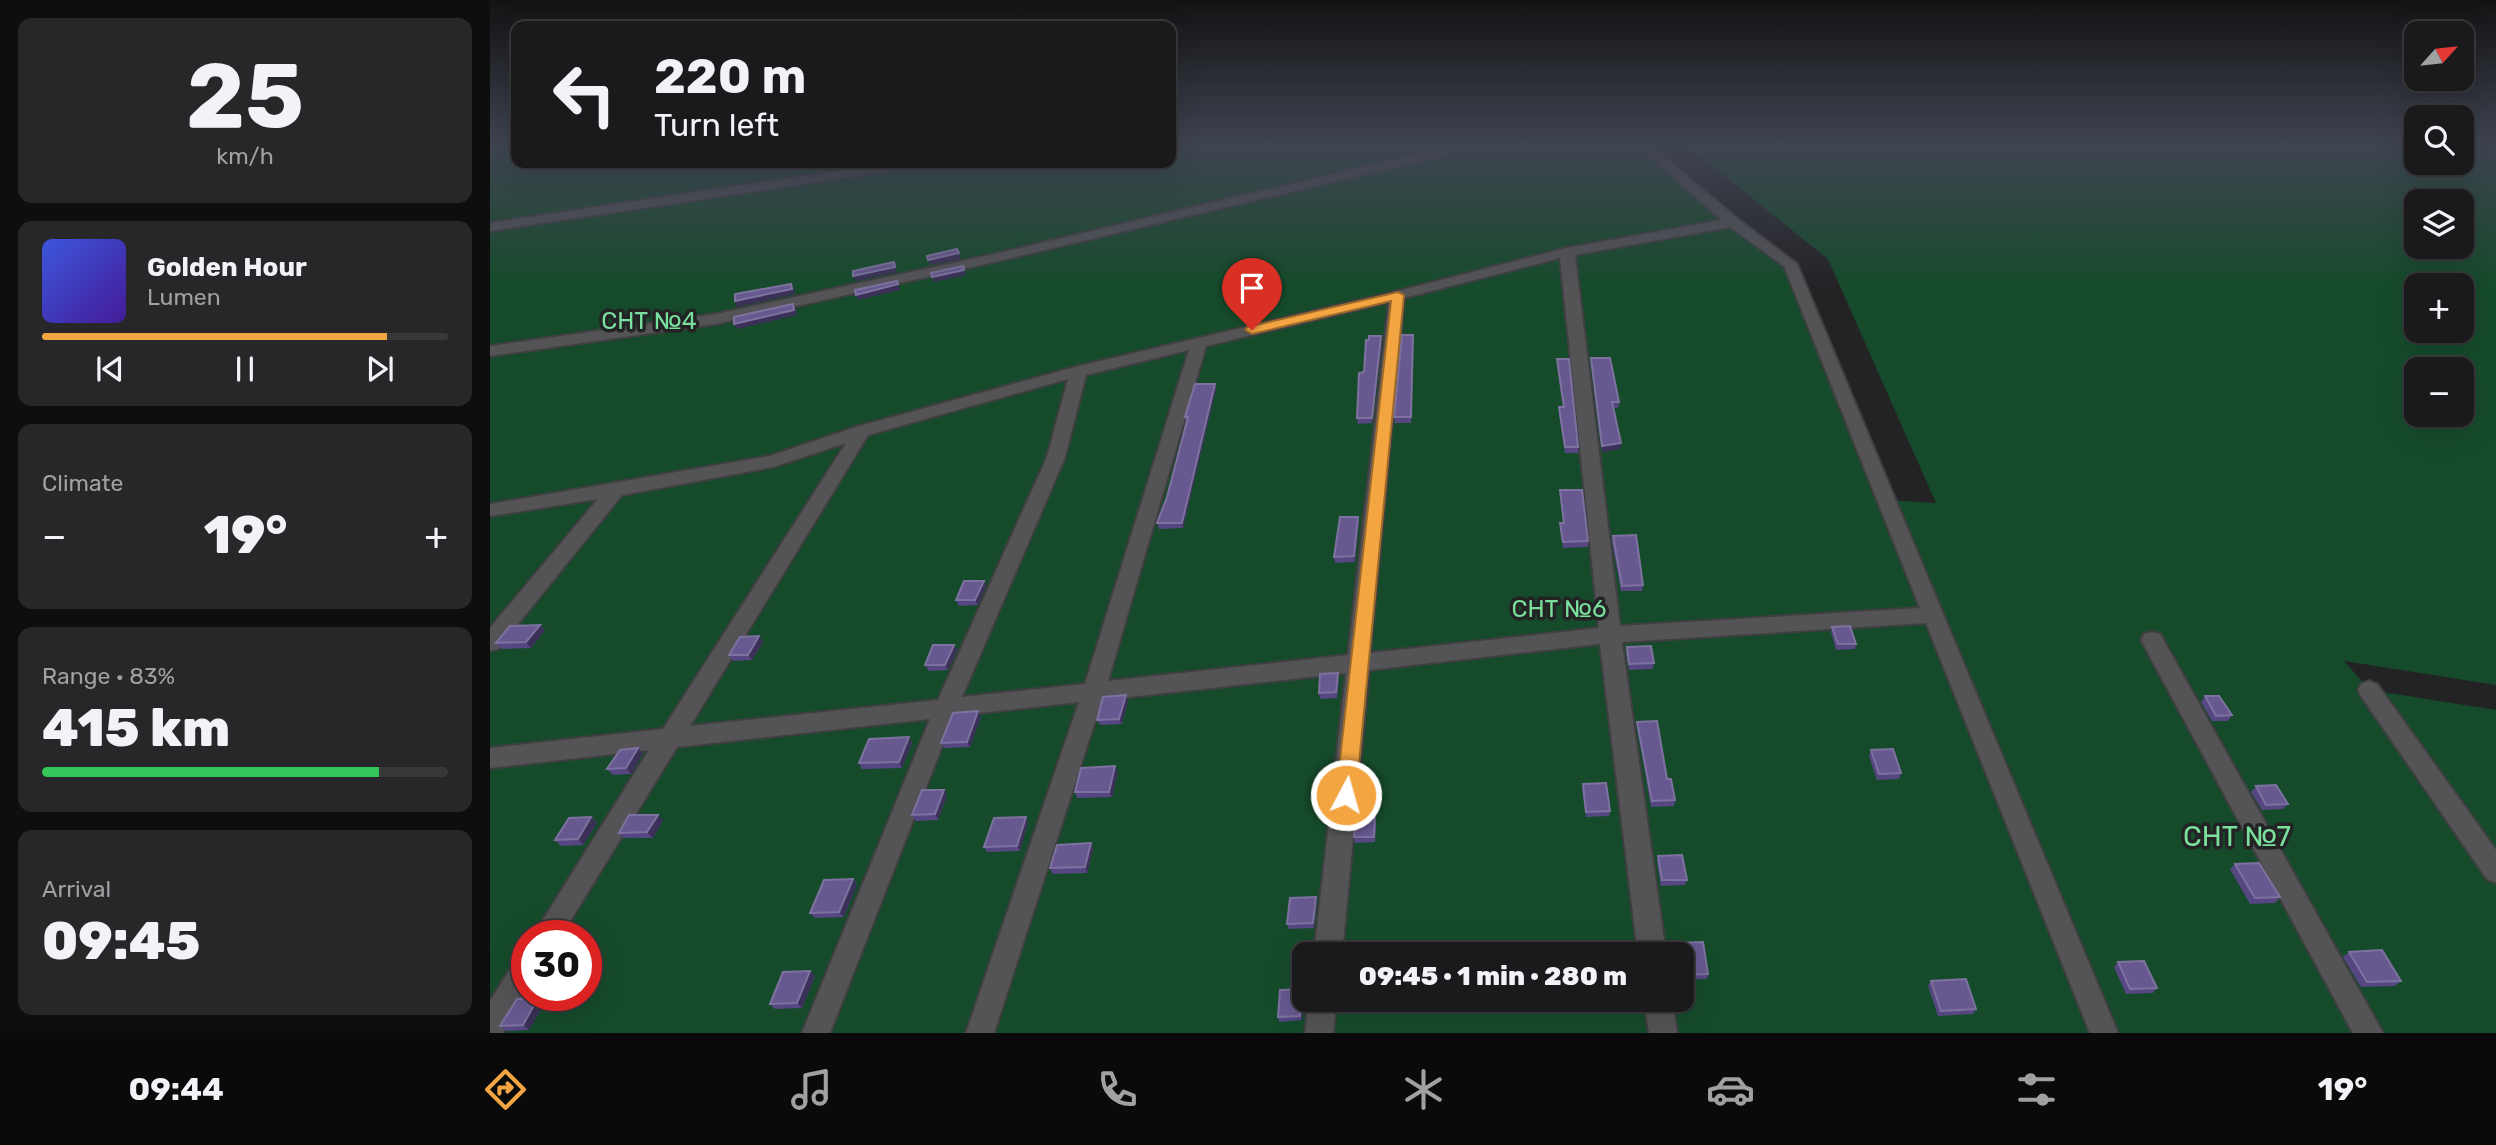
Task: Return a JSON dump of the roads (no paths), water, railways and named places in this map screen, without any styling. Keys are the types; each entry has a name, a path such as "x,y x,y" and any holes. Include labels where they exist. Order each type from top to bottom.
{"street":[{"path":"490,227 715,193"},
{"path":"490,351 716,319 990,259 1259,193"},
{"path":"1699,193 1790,264 2104,1033"},
{"path":"490,510 616,491 773,461 862,431 1079,371 1567,252 1733,222"},
{"path":"1567,252 1610,635 1650,942"},
{"path":"1329,942 1398,295"},
{"path":"981,1033 1094,691 1199,343"},
{"path":"816,1033 946,708 1056,457 1079,371"},
{"path":"556,920 862,431"},
{"path":"490,643 616,491"},
{"path":"490,758 1610,635 1934,615"},
{"path":"2152,640 2369,1033"},
{"path":"2370,690 2496,871"},
{"path":"490,1027 511,994"},
{"path":"1319,1033 1321,1012"},
{"path":"1660,1012 1663,1033"}],"park label":[{"name":"СНТ №4","path":"649,321"},
{"name":"СНТ №6","path":"1559,609"},
{"name":"СНТ №7","path":"2237,836"}]}
